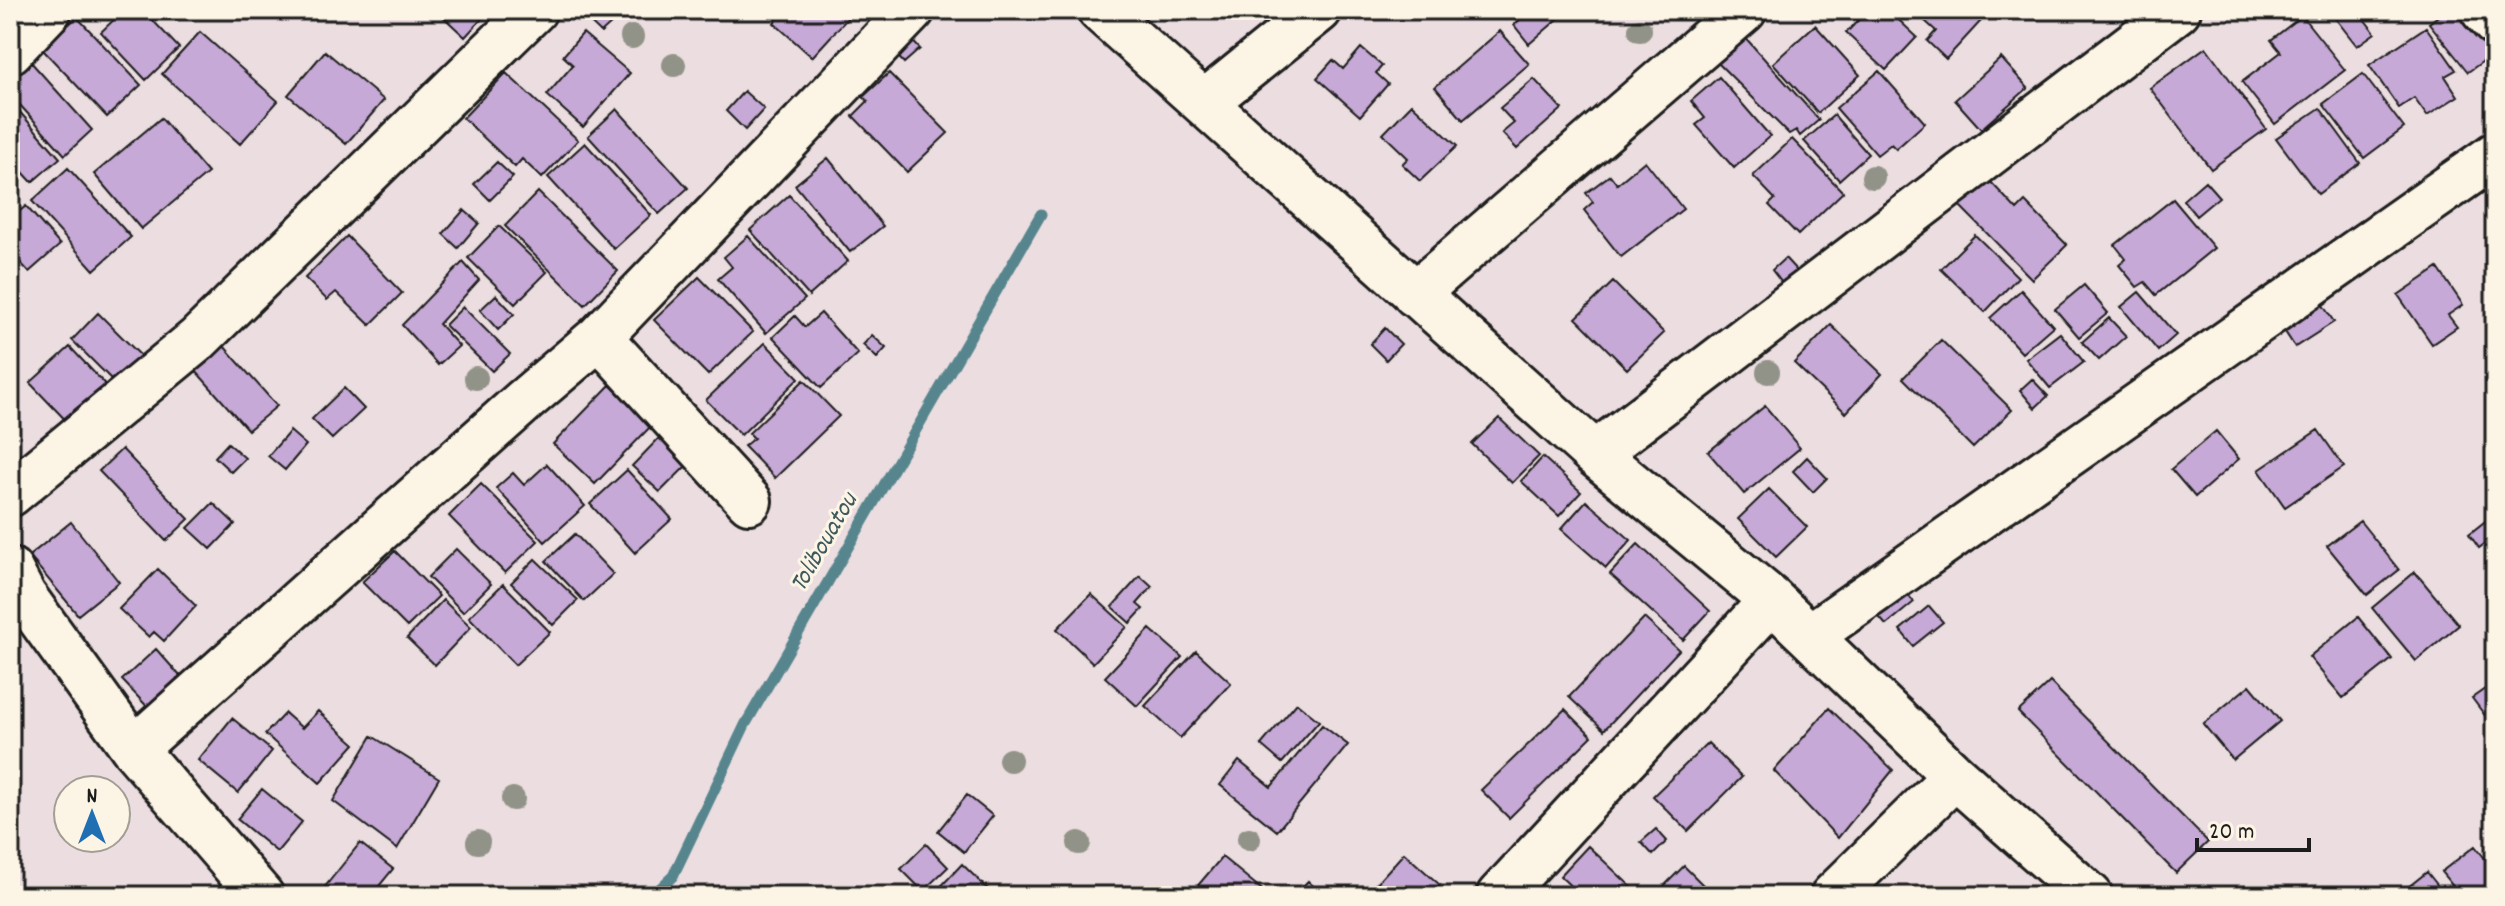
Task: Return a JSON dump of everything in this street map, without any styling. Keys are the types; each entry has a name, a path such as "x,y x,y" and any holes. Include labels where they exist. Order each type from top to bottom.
{"street":[{"path":"10,51 49,10"},
{"path":"10,494 198,339 534,10"},
{"path":"134,749 599,337 912,10"},
{"path":"1100,10 1595,454 1772,600 1955,776 2090,896"},
{"path":"1204,103 1319,10"},
{"path":"1415,294 1744,10"},
{"path":"1595,454 2178,10"},
{"path":"2483,10 2495,23"},
{"path":"1810,636 2495,155"},
{"path":"599,337 749,501"},
{"path":"10,570 23,595 134,749 261,896"},
{"path":"1499,896 1772,600"},
{"path":"1833,896 1955,776"}],"building":[{"path":"124,10 143,10 179,48 146,80 101,32"},
{"path":"436,10 490,10 465,37"},
{"path":"577,10 601,10 613,22 601,33"},
{"path":"769,10 855,10 812,57 774,23 778,18"},
{"path":"1531,10 1562,10 1565,13 1529,44 1514,25"},
{"path":"1868,10 1888,10 1917,37 1886,70 1846,33"},
{"path":"1913,10 1991,10 1946,59 1927,41 1936,31"},
{"path":"2347,10 2357,10 2375,33 2357,46 2335,18"},
{"path":"2446,10 2460,10 2495,55 2495,62 2491,65 2486,59 2468,72 2429,23"},
{"path":"2302,16 2345,70 2275,124 2242,82 2281,52 2271,40"},
{"path":"77,17 141,85 107,117 42,49"},
{"path":"1815,25 1860,75 1818,113 1773,63"},
{"path":"2426,27 2456,70 2445,76 2458,96 2427,116 2414,98 2399,108 2369,65"},
{"path":"1500,31 1529,64 1463,120 1435,87"},
{"path":"200,32 278,101 240,144 162,74"},
{"path":"583,33 630,73 583,127 547,95 573,65 563,56"},
{"path":"907,35 920,49 904,63 891,49"},
{"path":"1743,35 1819,120 1800,136 1796,130 1789,134 1713,58"},
{"path":"2206,47 2266,129 2211,169 2150,88"},
{"path":"1361,48 1382,66 1376,73 1388,84 1360,116 1317,78 1333,60 1343,69"},
{"path":"325,51 384,100 346,144 288,95"},
{"path":"2001,58 2028,88 1981,129 1955,100"},
{"path":"30,61 92,130 65,155 10,94 10,80"},
{"path":"1879,71 1925,123 1896,149 1891,144 1877,155 1836,108"},
{"path":"506,73 578,140 542,178 522,159 515,167 463,118"},
{"path":"889,73 948,133 907,172 853,116 868,101 863,97"},
{"path":"2363,74 2404,128 2364,158 2323,104"},
{"path":"1719,77 1770,136 1734,168 1696,125 1705,118 1691,101"},
{"path":"1534,79 1562,109 1517,149 1502,133 1514,123 1500,108"},
{"path":"744,91 764,109 745,130 726,111"},
{"path":"1412,104 1457,146 1420,181 1402,164 1408,158 1383,134"},
{"path":"2320,108 2360,163 2318,194 2276,138"},
{"path":"617,109 688,188 659,214 588,136"},
{"path":"18,110 60,158 32,182 10,158 10,134 14,130 10,117"},
{"path":"1834,115 1868,154 1839,180 1804,141"},
{"path":"161,118 208,173 141,229 94,174"},
{"path":"1792,139 1843,192 1798,235 1769,205 1775,199 1753,176"},
{"path":"585,143 651,215 614,249 548,177"},
{"path":"828,158 883,226 850,252 795,185"},
{"path":"1645,161 1683,209 1621,257 1584,210 1593,202 1586,193 1610,175 1617,184"},
{"path":"497,162 513,177 490,200 474,184"},
{"path":"68,168 131,237 94,270 32,201"},
{"path":"1988,179 2017,210 2025,202 2067,245 2032,279 1960,206"},
{"path":"2205,181 2219,197 2196,216 2183,200"},
{"path":"538,192 618,271 585,305 505,226"},
{"path":"789,195 848,261 809,296 750,230"},
{"path":"2173,199 2214,248 2156,295 2145,282 2137,287 2119,265 2126,259 2115,245"},
{"path":"26,206 60,245 29,272 10,251 10,219"},
{"path":"464,210 479,223 458,248 443,234"},
{"path":"499,226 547,272 515,304 468,258"},
{"path":"1975,235 2018,277 1985,312 1941,269"},
{"path":"347,236 402,293 370,325 336,292 327,300 305,278"},
{"path":"748,236 805,299 766,333 718,279 732,267 724,257"},
{"path":"1785,258 1797,271 1782,283 1772,270"},
{"path":"463,262 479,280 439,324 459,346 438,365 402,325"},
{"path":"2438,268 2463,305 2448,315 2457,327 2432,344 2398,295"},
{"path":"699,277 753,332 708,375 654,320"},
{"path":"1613,282 1664,333 1627,369 1576,318"},
{"path":"2084,285 2108,313 2079,337 2055,309"},
{"path":"2021,290 2053,326 2022,353 1990,318"},
{"path":"2313,290 2334,322 2295,347 2274,315"},
{"path":"2139,292 2176,335 2158,351 2121,307"},
{"path":"496,295 514,314 498,330 480,310"},
{"path":"463,307 510,354 492,371 445,325"},
{"path":"98,313 146,361 120,388 72,340"},
{"path":"821,313 858,354 821,388 773,337 795,316 805,327"},
{"path":"2109,318 2126,336 2099,360 2082,342"},
{"path":"1831,325 1882,374 1846,413 1794,363"},
{"path":"1385,328 1401,344 1386,360 1370,344"},
{"path":"2060,333 2084,362 2050,388 2026,359"},
{"path":"872,335 886,348 877,358 863,345"},
{"path":"1941,340 2012,410 1973,448 1903,378"},
{"path":"765,343 799,378 741,435 706,400"},
{"path":"223,345 277,406 248,430 195,370"},
{"path":"70,347 115,395 76,431 30,383"},
{"path":"2032,379 2048,396 2035,408 2020,390"},
{"path":"804,380 839,416 775,478 744,446 754,438 749,433"},
{"path":"610,385 652,425 595,484 553,444"},
{"path":"344,388 364,409 332,439 312,419"},
{"path":"1765,406 1800,448 1744,494 1708,452"},
{"path":"1499,418 1539,456 1512,483 1472,444"},
{"path":"2318,430 2344,467 2285,507 2259,470"},
{"path":"290,431 306,445 285,470 268,456"},
{"path":"2216,431 2239,459 2195,497 2171,469"},
{"path":"662,435 691,461 660,492 632,466"},
{"path":"228,443 245,458 231,472 215,457"},
{"path":"122,449 189,519 166,541 99,471"},
{"path":"1543,457 1581,492 1559,516 1521,481"},
{"path":"1807,457 1827,478 1813,492 1793,471"},
{"path":"547,464 585,506 545,542 496,488 513,473 524,485"},
{"path":"627,470 672,519 635,553 590,504"},
{"path":"481,484 538,541 505,573 449,516"},
{"path":"1769,489 1807,527 1776,557 1738,519"},
{"path":"1586,501 1631,540 1606,568 1561,529"},
{"path":"213,503 235,524 211,549 188,528"},
{"path":"2488,519 2495,528 2495,536 2479,548 2469,534"},
{"path":"2360,521 2399,570 2367,595 2327,546"},
{"path":"71,522 119,582 78,615 29,556"},
{"path":"575,534 613,574 584,601 546,561"},
{"path":"1638,544 1710,611 1683,640 1610,574"},
{"path":"456,549 491,584 463,612 428,577"},
{"path":"395,551 439,596 407,627 362,582"},
{"path":"535,559 578,600 553,625 511,583"},
{"path":"158,569 196,606 164,641 154,632 149,637 119,609"},
{"path":"2415,572 2459,625 2416,661 2372,608"},
{"path":"1140,576 1152,587 1137,604 1143,609 1130,623 1112,607"},
{"path":"503,584 550,632 515,665 469,617"},
{"path":"1901,587 1914,602 1886,625 1873,610"},
{"path":"1091,594 1127,627 1093,663 1057,629"},
{"path":"443,600 471,627 435,665 407,638"},
{"path":"1929,606 1943,622 1913,646 1900,630"},
{"path":"2358,617 2392,659 2343,698 2309,657"},
{"path":"1644,618 1679,650 1604,730 1569,697"},
{"path":"1150,629 1182,657 1137,706 1105,677"},
{"path":"156,649 189,686 156,716 122,680"},
{"path":"1196,651 1231,683 1180,738 1145,706"},
{"path":"2050,682 2208,842 2176,873 2018,712"},
{"path":"2495,682 2495,729 2472,698"},
{"path":"2250,685 2280,721 2233,760 2203,724"},
{"path":"1297,703 1319,721 1282,763 1261,745"},
{"path":"1829,708 1893,770 1838,838 1774,771"},
{"path":"1565,709 1592,736 1509,818 1481,790"},
{"path":"318,711 355,744 320,783 265,734 285,713 302,728"},
{"path":"232,718 272,751 238,793 198,760"},
{"path":"1322,725 1348,745 1277,831 1220,785 1239,761 1271,787"},
{"path":"372,736 439,778 397,849 333,801"},
{"path":"1708,743 1742,777 1688,831 1653,796"},
{"path":"262,789 302,822 277,852 237,819"},
{"path":"967,795 993,816 964,852 938,831"},
{"path":"1656,829 1667,841 1653,855 1641,842"},
{"path":"360,843 393,869 371,896 334,896 324,888"},
{"path":"926,844 948,867 923,891 901,869"},
{"path":"1588,846 1640,895 1581,896 1560,876"},
{"path":"2475,846 2495,871 2495,892 2489,896 2461,896 2441,872"},
{"path":"1404,853 1440,885 1429,896 1365,896"},
{"path":"1222,857 1266,893 1263,896 1189,896"},
{"path":"962,864 995,896 932,896"},
{"path":"1684,866 1714,896 1656,894"},
{"path":"2427,872 2446,896 2397,896"},
{"path":"1308,881 1324,896 1293,896"}],"waterway":[{"name":"Tolibouatou","path":"652,896 673,876 745,725 1041,214"}]}
